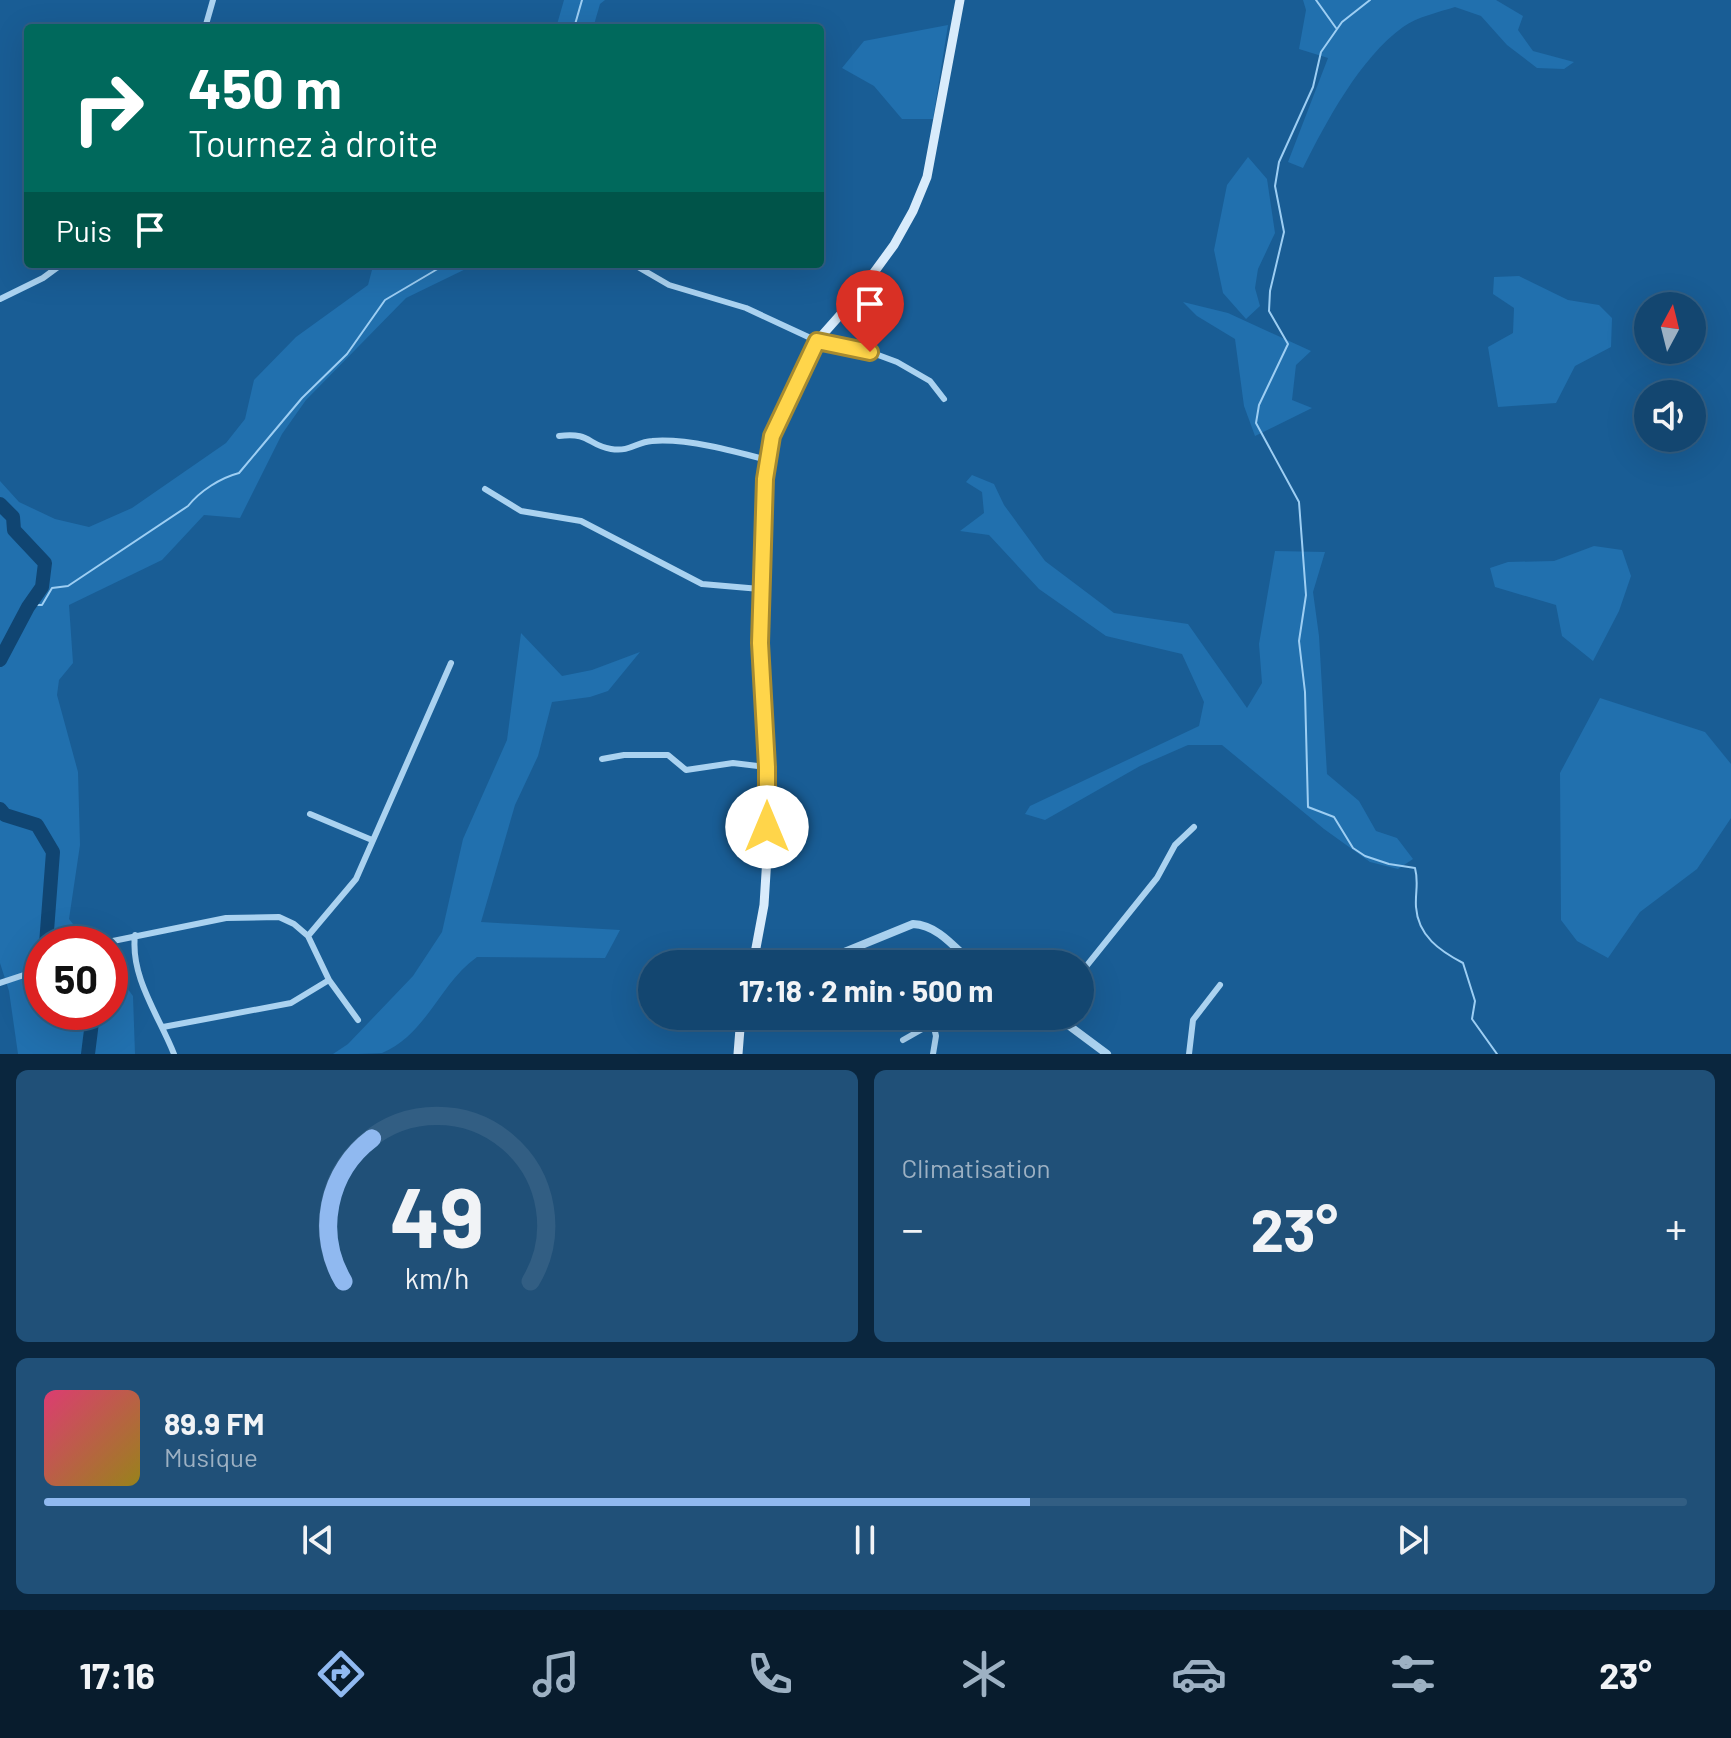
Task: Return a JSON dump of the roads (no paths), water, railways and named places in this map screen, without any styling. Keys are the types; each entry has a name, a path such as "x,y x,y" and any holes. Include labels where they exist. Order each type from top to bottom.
{"main road":[{"path":"756,950 764,905 767,767 760,589 767,460 772,436 817,341 856,297 894,245 918,200 927,177 960,0"},
{"path":"738,1054 740,1030"}],"street":[{"path":"206,24 213,0"},
{"path":"0,299 57,268"},
{"path":"640,268 669,285 746,308 817,341 870,352 897,362 930,381 944,399"},
{"path":"559,436 578,434 608,449 632,450 648,441 667,441 710,446 767,460"},
{"path":"485,489 521,511 581,521 702,584 760,589"},
{"path":"308,936 356,879 451,663"},
{"path":"602,759 624,755 668,755 686,770 733,763 767,767"},
{"path":"310,814 372,840"},
{"path":"1094,957 1157,878 1175,845 1194,827"},
{"path":"128,937 226,918 265,916 294,924 308,936 329,980 358,1020"},
{"path":"849,950 913,924 925,925 936,931 957,950"},
{"path":"135,935 133,949 138,973 174,1054"},
{"path":"0,983 24,975"},
{"path":"163,1027 291,1003 329,980"},
{"path":"1189,1054 1193,1020 1220,985"},
{"path":"903,1040 921,1030"},
{"path":"933,1054 935,1030"},
{"path":"1075,1030 1107,1054"}],"waterway":[{"path":"575,24 582,0"},
{"path":"1316,0 1336,28"},
{"path":"1370,0 1342,22 1321,52 1313,87 1279,162 1275,186 1284,232 1270,291 1269,311 1288,344 1259,405 1256,423 1299,502 1306,595 1299,641 1305,692 1308,807 1334,817 1353,848 1365,856 1415,868 1416,907 1421,926 1439,948 1463,963 1475,1001 1472,1019 1497,1054"},
{"path":"29,605 42,605 52,588 68,586 188,506 211,486 239,473 302,398 347,354 385,300 439,268"},
{"path":"0,504 13,517 14,530 45,563 42,587 0,660"},
{"path":"0,809 5,815 37,825 53,852 47,926"},
{"path":"88,1054 91,1030"}]}
